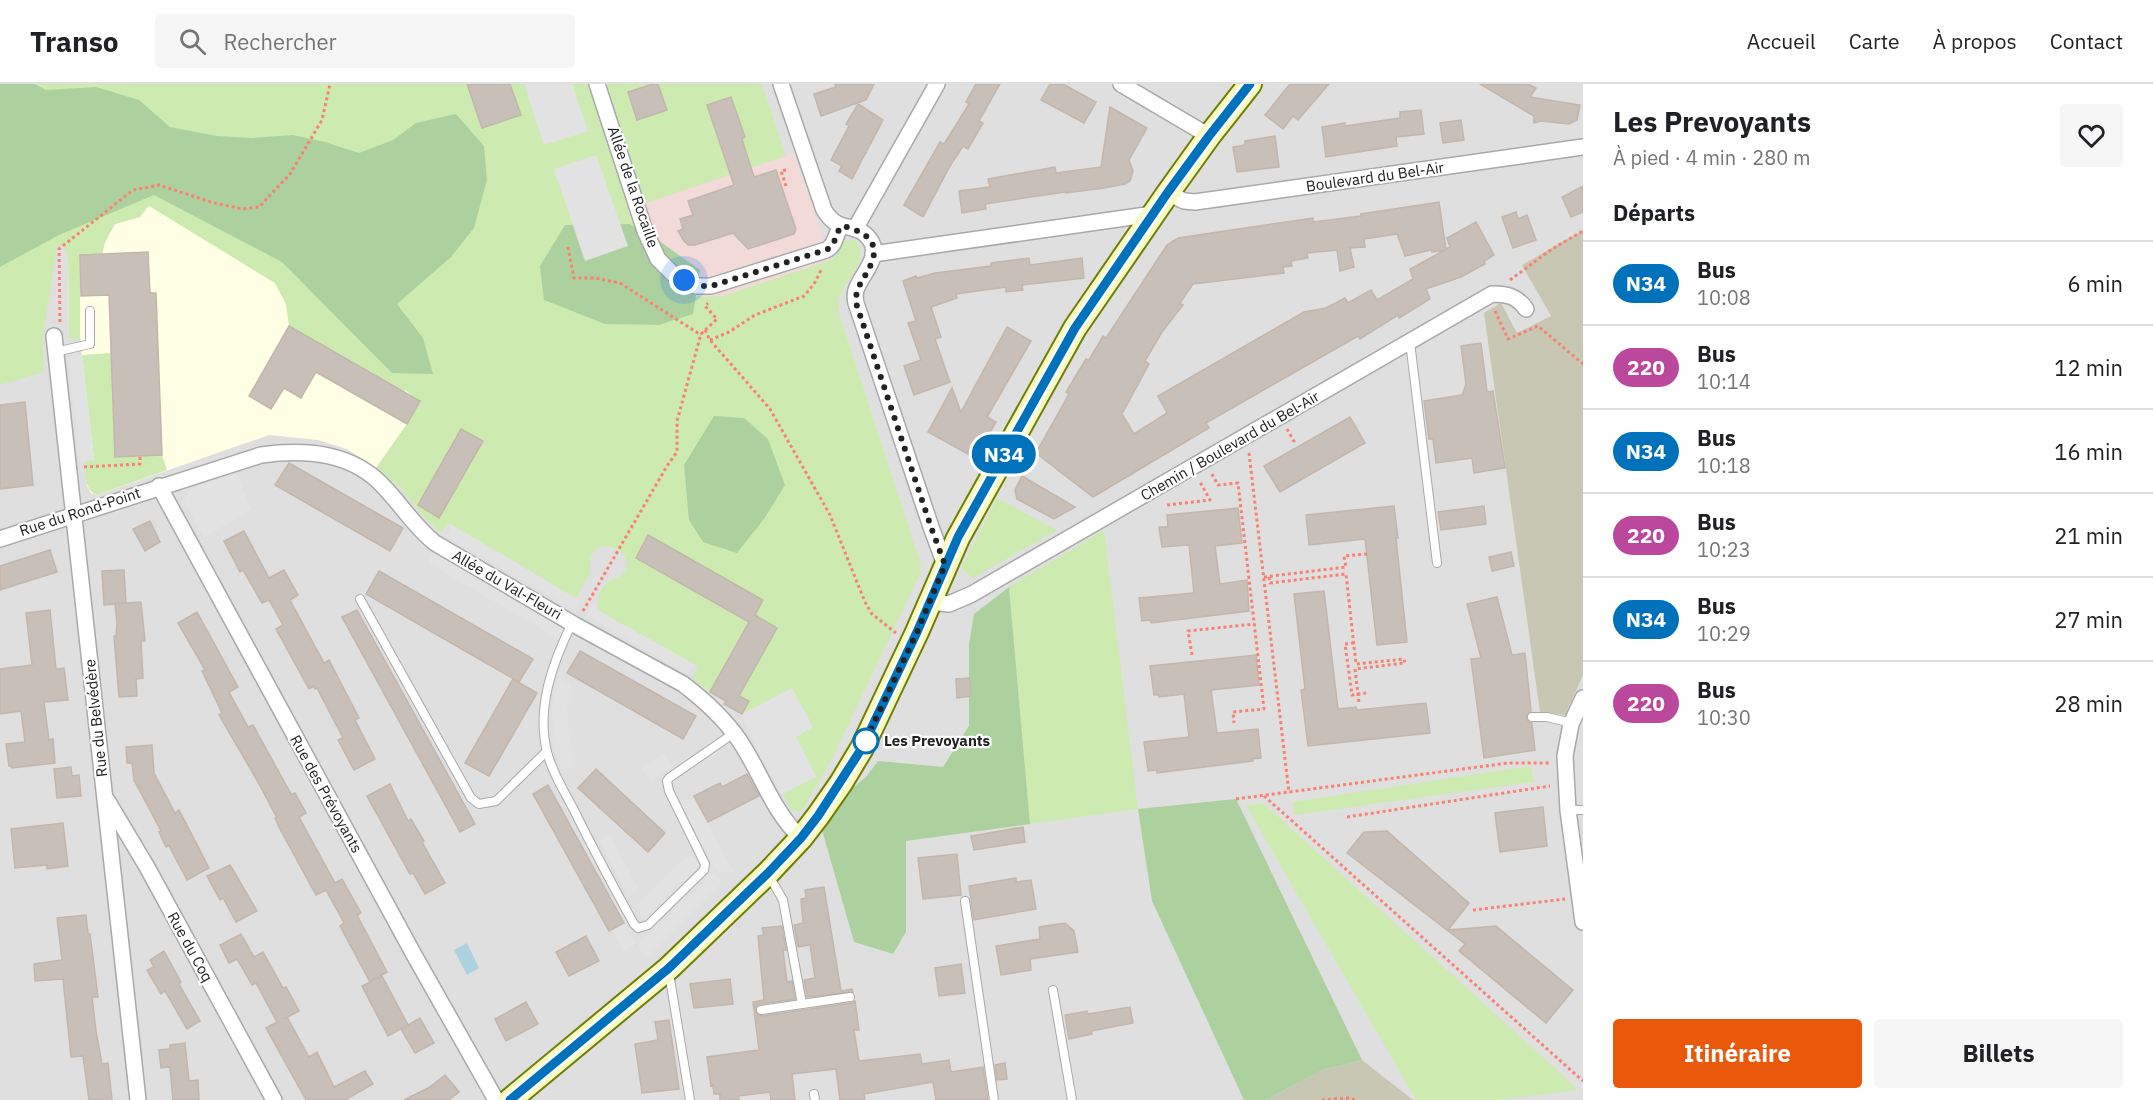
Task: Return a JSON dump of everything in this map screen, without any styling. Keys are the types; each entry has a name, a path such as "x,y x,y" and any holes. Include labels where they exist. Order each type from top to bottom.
{"street":[{"name":"Allée de la Rocaille","path":"597,84 645,231 658,259 673,274 694,286 711,286 826,250 835,243 838,230 849,228 937,84"},
{"path":"781,84 824,210 834,223 867,236 873,246 871,266 855,292 856,303 945,565"},
{"path":"1121,84 1209,136"},
{"path":"510,1100 669,968 801,838 841,783 862,748 917,632 945,565 981,495 1075,328 1168,192 1250,84"},
{"name":"Boulevard du Bel-Air","path":"1168,192 1184,201 1195,202 1583,147"},
{"path":"873,254 1153,214"},
{"path":"1489,295 1508,294 1521,301 1526,309"},
{"name":"Chemin / Boulevard du Bel-Air","path":"929,602 949,604 972,594 1489,295"},
{"name":"Rue du Belvédère","path":"54,336 138,1100"},
{"name":"Allée du Val-Fleuri","path":"159,486 261,455 322,453 354,464 372,475 385,487 422,533 435,543 683,684 711,707 734,733 783,819 801,838"},
{"name":"Rue du Rond-Point","path":"0,539 159,486"},
{"name":"Rue des Prévoyants","path":"159,486 413,953 496,1100"},
{"path":"1583,698 1572,723 1564,756 1565,784 1575,810 1583,922"},
{"name":"Rue du Coq","path":"104,795 147,867 274,1100"}],"lane":[{"path":"55,352 90,344 90,311"},
{"path":"1410,342 1437,563"},
{"path":"360,599 471,798 479,804 496,801 547,751"},
{"path":"574,624 552,668 545,718 547,751 555,774 638,928 643,928 656,918 704,870 705,864 669,791 667,782 669,778 734,733"},
{"path":"1532,717 1547,717 1572,723"},
{"path":"768,873 783,900 802,1004"},
{"path":"965,901 994,1100"},
{"path":"669,968 690,1100"},
{"path":"1053,990 1072,1100"},
{"path":"761,1010 850,997"}],"path":[{"path":"54,336 60,329 59,249 133,190 159,185 224,205 243,209 259,207 290,174 322,120 330,84"},
{"path":"786,170 781,171 786,186"},
{"path":"1583,231 1552,249 1489,295 1508,339 1538,326 1583,364"},
{"path":"567,247 574,278 595,278 620,283 701,335"},
{"path":"710,340 729,332 754,315 804,296 818,278 822,263"},
{"path":"574,624 666,466 677,452 677,421 701,335 717,319 705,306 714,298"},
{"path":"705,330 710,340 770,409 830,515 865,603 872,614 899,636"},
{"path":"1247,436 1288,793"},
{"path":"68,468 140,464 140,456"},
{"path":"1167,505 1210,500 1198,479 1211,472 1218,485 1238,483 1264,709 1233,712 1234,723"},
{"path":"1263,577 1346,567 1344,556 1366,554"},
{"path":"1269,577 1270,583 1346,574 1356,664 1404,658 1405,663 1355,669 1359,703"},
{"path":"1192,656 1188,631 1254,624"},
{"path":"1354,643 1345,644 1352,695 1366,693"},
{"path":"1236,799 1508,763 1565,763"},
{"path":"1347,817 1565,784"},
{"path":"1264,796 1583,1081"},
{"path":"1473,910 1580,892"},
{"path":"1322,1100 1355,1100"}],"shaded area":[{"path":"0,84 1583,84 1583,1100 0,1100"},
{"path":"524,84 572,84 588,131 544,145"},
{"path":"794,153 831,260 723,296 703,297 684,293 645,262 628,209"},
{"path":"596,155 628,246 585,261 554,169"},
{"path":"149,205 275,283 286,304 290,326 403,391 405,390 420,401 376,468 347,449 318,440 269,435 97,495 91,493 87,485 85,461 94,459 80,339 69,339 68,256 102,254 105,242 115,224 140,217"},
{"path":"1583,230 1583,675 1565,715 1540,712 1484,313 1501,303 1517,333 1551,316 1522,265"},
{"path":"82,355 94,460 80,462 68,357"},
{"path":"223,475 237,475 251,509 204,538 183,499 190,490"},
{"path":"452,525 580,601 575,610 446,536"},
{"path":"434,551 566,627 559,639 428,563"},
{"path":"594,604 604,614 694,664 688,675 586,615"},
{"path":"558,678 571,684 567,712 574,767 563,773 556,753 553,730 552,709"},
{"path":"792,688 813,727 796,737 816,777 781,794 740,715"},
{"path":"664,754 672,767 650,781 642,767"},
{"path":"694,799 734,872 718,873 677,800"},
{"path":"610,834 639,890 629,896 599,840"},
{"path":"690,853 699,865 643,919 637,905"},
{"path":"714,871 722,883 646,958 637,945"},
{"path":"624,923 636,945 623,951 613,929"},
{"path":"1362,1060 1413,1100 1266,1100 1322,1070"}],"green space":[{"path":"0,84 762,84 786,156 628,209 641,249 684,293 703,297 723,296 831,260 846,241 855,240 859,246 860,260 841,293 838,310 921,565 920,574 831,761 803,809 799,812 791,810 783,794 816,776 796,736 813,727 792,689 742,714 692,679 698,666 599,611 598,599 603,587 625,571 626,558 616,549 605,546 594,551 590,560 590,574 576,598 449,523 441,533 421,514 402,489 376,468 420,402 405,390 289,326 286,304 275,283 149,206 140,217 115,224 105,242 102,254 80,255 80,339 69,339 68,256 64,246 57,246 43,338 44,372 0,385"},
{"path":"0,84 35,84 46,90 96,87 139,100 170,127 217,136 252,138 293,135 359,153 393,140 416,123 456,114 484,146 487,180 474,228 451,257 397,304 423,338 433,374 392,373 282,262 154,195 59,235 0,267"},
{"path":"630,224 700,270 693,314 659,325 605,324 544,300 540,266 565,225"},
{"path":"111,353 115,457 162,455 167,470 97,495 90,489 86,476 85,461 94,459 82,355"},
{"path":"714,416 744,418 768,439 785,485 764,519 737,553 703,542 689,520 684,465"},
{"path":"997,498 1057,530 973,578 961,568"},
{"path":"1104,530 1138,809 1030,824 1009,587"},
{"path":"1009,587 1030,824 906,841 906,932 893,954 854,942 818,816 866,777 878,761 943,767 969,726 969,644 974,614"},
{"path":"1531,766 1534,782 1295,815 1292,802"},
{"path":"1236,799 1362,1060 1322,1070 1266,1100 1244,1100 1152,901 1138,809"},
{"path":"1263,803 1579,1090 1496,1100 1416,1100 1246,806"}],"water":[{"path":"467,943 479,968 467,975 454,950"}],"building":[{"path":"467,84 510,84 521,115 482,128"},
{"path":"658,84 667,110 637,120 628,92"},
{"path":"835,84 874,84 866,100 821,116 814,94 836,87"},
{"path":"976,84 1000,84 979,121 983,123 968,149 963,146 923,217 904,205 940,142 944,144 969,104 966,102"},
{"path":"1050,84 1063,84 1096,102 1084,123 1041,100"},
{"path":"1290,84 1329,84 1298,120 1293,116 1283,129 1265,115"},
{"path":"1480,84 1528,84 1536,88 1530,97 1580,105 1577,120 1569,124 1541,121 1534,123 1534,116"},
{"path":"731,97 745,137 742,139 754,177 776,170 796,229 794,234 748,249 733,233 695,245 688,245 678,231 683,229 680,219 693,215 688,201 734,185 707,105"},
{"path":"858,104 883,120 852,179 839,171 842,166 831,160 849,126 846,124"},
{"path":"1110,107 1147,128 1129,160 1133,171 1130,181 1104,188 985,204 986,209 962,213 959,191 990,187 988,179 1055,167 1056,173 1101,167"},
{"path":"1421,110 1424,134 1396,137 1397,146 1326,157 1322,127 1400,118 1400,112"},
{"path":"1461,120 1464,140 1443,143 1440,123"},
{"path":"1275,136 1279,167 1237,172 1233,147 1245,145 1245,141"},
{"path":"1583,186 1583,212 1571,217 1562,197"},
{"path":"1439,202 1446,249 1450,247 1447,238 1476,222 1494,255 1484,261 1485,264 1461,277 1426,289 1430,299 1399,318 1398,315 1360,339 1358,336 1206,423 1209,428 1093,497 1036,453 1069,394 1066,392 1086,359 1089,360 1103,336 1106,338 1167,245 1178,238 1313,218 1313,222 1361,216 1361,214","holes":["1397,234 1405,256 1431,250 1432,252 1445,250 1410,269 1413,279 1377,300 1371,290 1348,303 1345,298 1326,308 1304,312 1158,396 1167,413 1134,434 1122,414 1149,364 1145,361 1162,332 1183,305 1180,303 1193,284 1284,273 1283,267 1292,266 1291,261 1308,258 1307,253 1337,250 1340,271 1354,267 1350,248 1365,247 1364,239"]},
{"path":"1516,212 1518,219 1527,215 1536,240 1513,248 1502,217"},
{"path":"148,252 150,293 156,293 162,455 115,457 109,295 81,296 80,255"},
{"path":"1029,258 1030,265 1082,258 1084,278 1022,285 1023,290 1006,292 1006,287 956,294 957,298 931,307 941,337 935,339 950,382 914,395 904,366 921,360 908,323 916,321 903,281 916,276 917,278"},
{"path":"289,326 420,401 407,424 316,372 301,398 284,388 271,409 249,396"},
{"path":"1007,327 1031,341 987,417 996,422 975,458 928,432 952,388 961,412"},
{"path":"1481,343 1487,392 1493,391 1505,468 1474,473 1472,458 1436,463 1433,439 1429,439 1424,401 1462,395 1466,384 1461,346"},
{"path":"25,402 33,485 0,489 0,405"},
{"path":"1350,417 1365,443 1280,492 1264,466"},
{"path":"461,429 483,441 439,518 418,505"},
{"path":"289,463 403,528 390,551 275,485"},
{"path":"1022,476 1075,507 1054,519 1017,499 1015,490"},
{"path":"1394,506 1407,642 1377,645 1365,539 1309,545 1306,515"},
{"path":"1484,506 1486,524 1441,530 1438,512"},
{"path":"1238,508 1242,543 1215,546 1220,584 1247,580 1249,611 1151,623 1150,620 1142,621 1139,598 1194,593 1189,545 1162,547 1159,527 1168,527 1167,515"},
{"path":"150,521 160,542 145,551 133,529"},
{"path":"244,531 269,578 284,570 298,595 290,600 324,663 329,660 359,718 355,720 375,759 354,770 338,740 343,738 317,688 315,689 314,686 309,689 276,629 283,625 269,600 262,603 243,570 240,572 224,541"},
{"path":"648,535 763,600 755,615 777,628 739,696 749,701 742,714 724,704 726,701 710,692 749,622 636,558"},
{"path":"50,550 57,572 0,590 0,566"},
{"path":"1511,552 1514,566 1492,571 1489,557"},
{"path":"124,570 126,603 104,605 102,571"},
{"path":"379,571 533,659 519,682 366,594"},
{"path":"1324,591 1338,709 1356,707 1357,710 1426,703 1430,733 1308,746 1301,690 1305,689 1294,594"},
{"path":"1497,597 1512,655 1525,653 1531,711 1526,718 1532,723 1535,750 1484,758 1471,659 1481,658 1467,604"},
{"path":"141,602 145,641 141,641 143,678 136,679 137,696 119,697 114,636 116,636 117,622 115,604"},
{"path":"50,610 56,669 64,668 68,700 44,702 49,740 53,739 55,763 12,768 9,766 6,744 25,742 21,711 0,714 0,669 32,665 26,613"},
{"path":"357,610 475,824 460,832 342,617"},
{"path":"197,612 238,687 229,692 248,727 253,725 291,794 295,793 306,813 299,817 335,883 342,879 361,913 357,915 387,972 370,982 340,926 344,923 326,890 316,895 281,831 275,818 277,818 258,782 219,715 222,713 202,671 205,670 178,623"},
{"path":"580,651 696,716 683,739 567,673"},
{"path":"1256,655 1259,685 1211,690 1217,733 1258,729 1261,758 1252,759 1253,761 1157,773 1157,770 1148,771 1144,742 1189,737 1184,694 1159,697 1159,695 1154,695 1150,666"},
{"path":"970,678 971,696 957,698 956,679"},
{"path":"513,679 537,693 489,776 465,763"},
{"path":"152,745 154,773 175,813 179,810 209,868 187,880 169,846 166,847 159,832 161,831 134,780 132,763 127,763 126,747"},
{"path":"71,767 72,776 79,775 81,796 57,798 54,769"},
{"path":"596,769 665,833 648,852 578,788"},
{"path":"747,774 759,796 708,822 694,796 720,783 722,787"},
{"path":"390,784 408,821 411,819 445,883 425,894 413,873 410,874 367,796"},
{"path":"548,785 624,923 609,931 533,794"},
{"path":"1543,807 1547,846 1500,852 1495,813"},
{"path":"63,823 68,866 47,869 47,865 15,868 11,829"},
{"path":"1023,827 1025,842 974,850 971,836"},
{"path":"1387,831 1469,903 1448,930 1496,926 1573,990 1546,1023 1459,951 1465,944 1347,853 1364,832"},
{"path":"957,854 961,895 923,899 918,858"},
{"path":"230,865 257,911 236,922 223,898 220,900 207,876"},
{"path":"1016,878 1016,882 1031,880 1036,909 974,920 969,886"},
{"path":"824,887 841,991 852,989 853,992 807,997 804,980 815,978 810,945 798,947 794,925 803,923 801,899 806,898 805,890"},
{"path":"86,915 98,997 92,997 96,1031 102,1064 108,1063 112,1100 89,1100 83,1056 71,1057 63,979 35,981 34,964 62,960 57,918"},
{"path":"1065,923 1074,931 1078,952 1030,959 1031,970 1001,975 996,946 1040,939 1039,927"},
{"path":"782,926 786,950 783,950 787,982 792,981 795,999 760,1004 755,1008 757,1014 762,1016 855,1001 859,1030 854,1030 859,1061 920,1054 922,1064 949,1060 951,1072 983,1067 988,1100 936,1100 933,1082 864,1094 865,1100 840,1100 836,1069 792,1074 795,1100 771,1100 770,1092 738,1096 739,1100 720,1100 720,1094 714,1094 713,1085 711,1086 707,1057 759,1050 753,1002 764,1000 758,936 764,935 762,928"},
{"path":"241,934 254,957 263,952 283,988 286,987 299,1011 287,1017 309,1057 317,1052 334,1087 365,1071 373,1084 345,1100 306,1100 266,1028 277,1022 256,983 252,985 237,959 229,963 220,945"},
{"path":"586,936 599,961 569,976 556,952"},
{"path":"164,951 200,1021 187,1029 165,991 161,994 147,970 154,967 150,960"},
{"path":"961,964 965,993 939,996 935,968"},
{"path":"382,976 408,1025 388,1036 362,986"},
{"path":"730,979 733,1004 694,1008 690,984"},
{"path":"526,1002 538,1024 506,1041 495,1019"},
{"path":"1130,1007 1133,1023 1091,1031 1092,1034 1069,1039 1065,1015 1087,1011 1088,1014"},
{"path":"420,1018 434,1043 415,1053 401,1029"},
{"path":"669,1020 679,1089 642,1093 635,1044 658,1040 655,1022"},
{"path":"185,1043 189,1081 198,1080 199,1100 173,1100 170,1067 161,1068 159,1050 170,1049 170,1045"},
{"path":"1005,1063 1007,1079 997,1080 995,1065"},
{"path":"445,1075 459,1092 449,1100 404,1100 430,1087"}],"bus line":[{"name":"N34","path":"510,1100 669,968 768,873 818,816 862,748 917,632 958,537 1075,328 1168,192 1250,84"}],"place":[{"name":"Les Prevoyants","path":"866,741"}],"route":[{"path":"684,280 694,286 711,286 830,249 842,226 864,233 873,246 871,266 859,282 855,292 856,303 945,565 917,632 862,748 866,741"}]}
